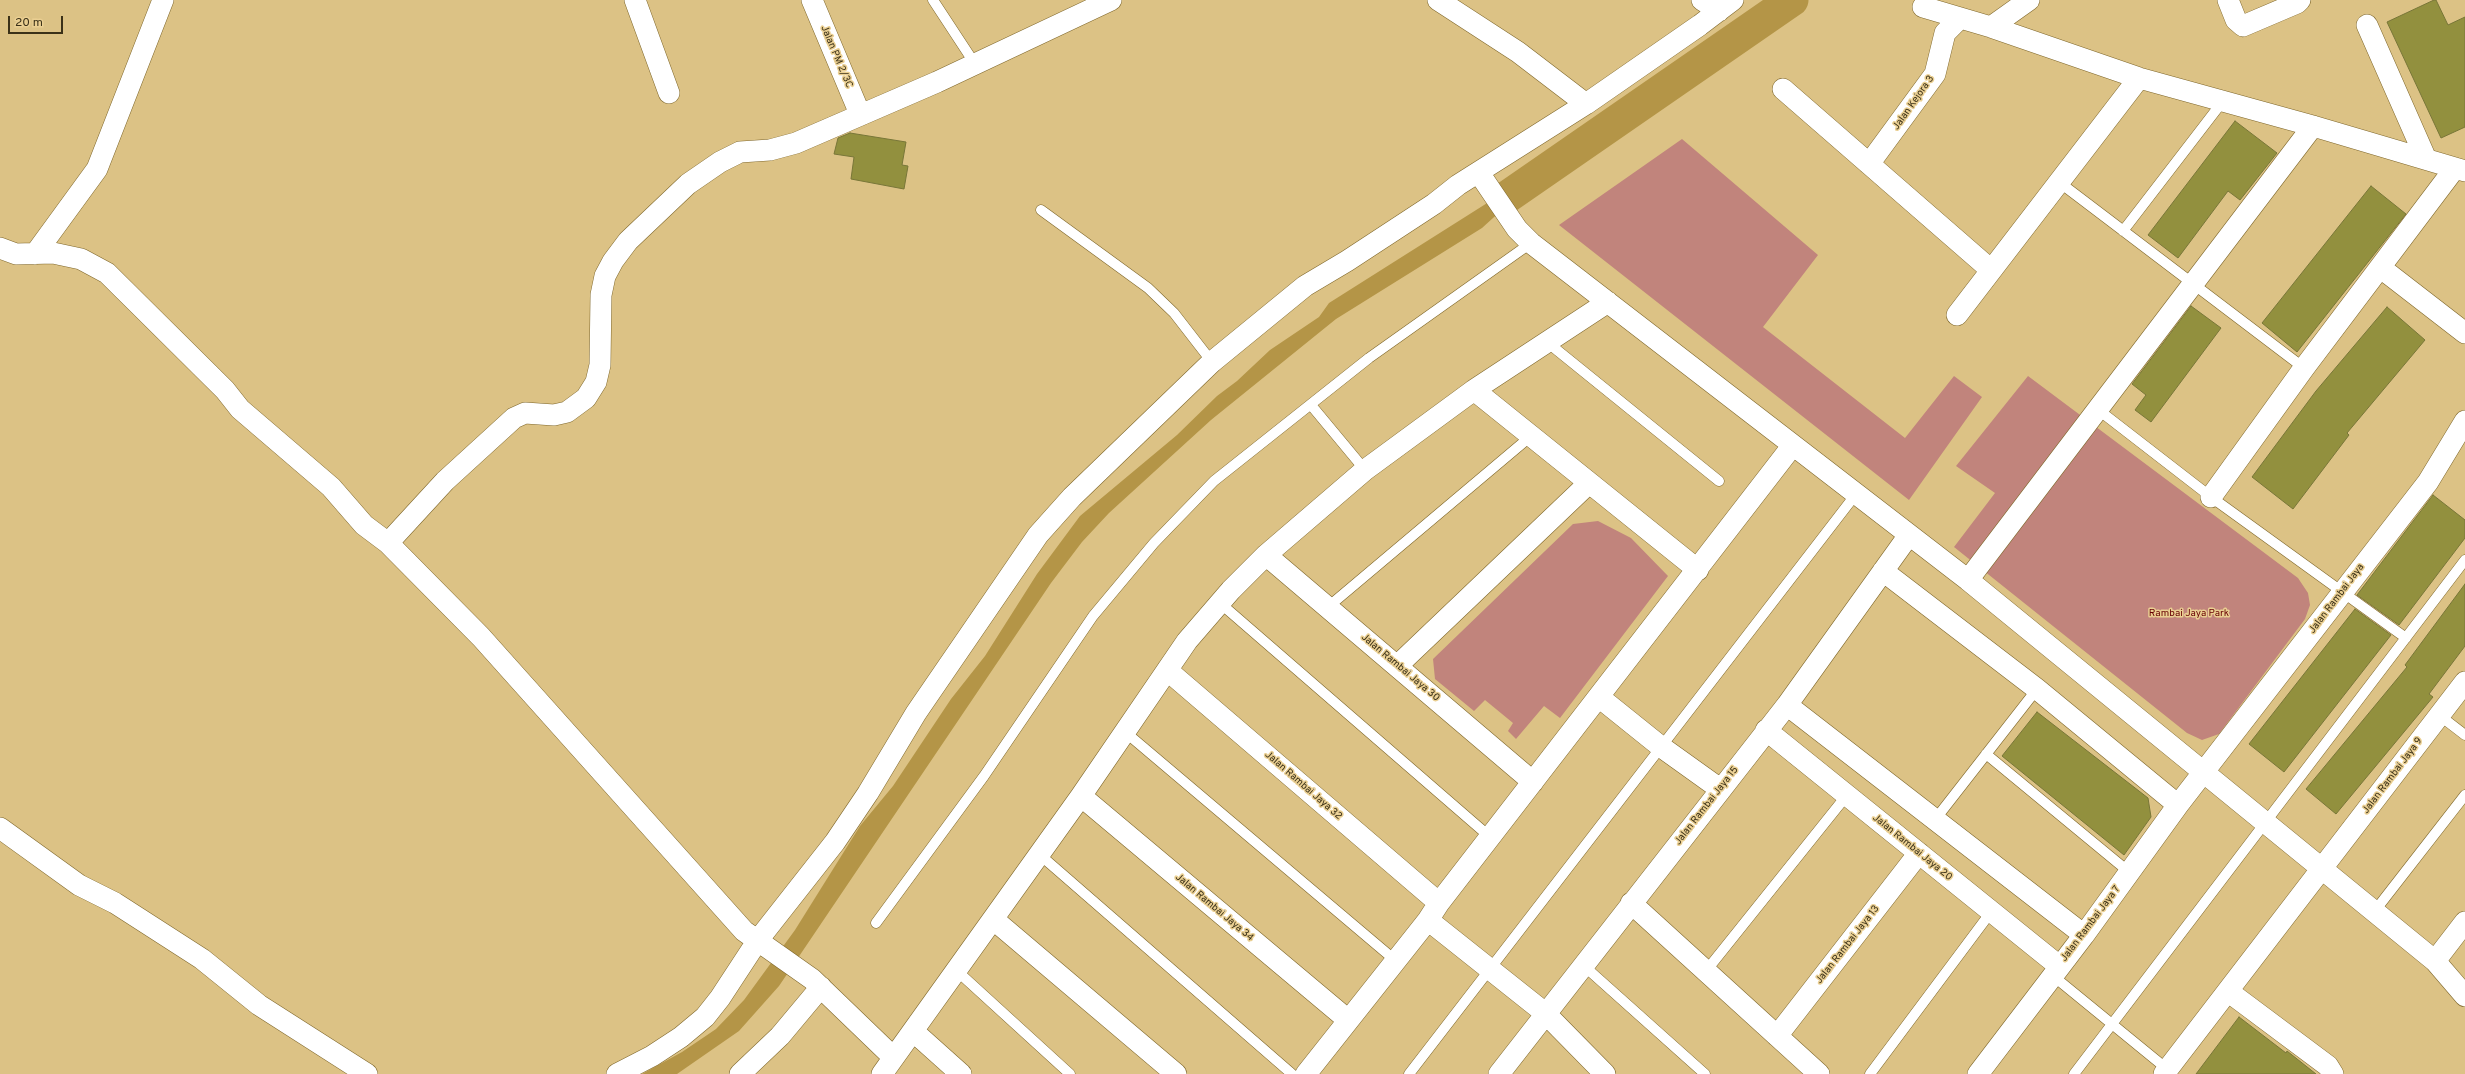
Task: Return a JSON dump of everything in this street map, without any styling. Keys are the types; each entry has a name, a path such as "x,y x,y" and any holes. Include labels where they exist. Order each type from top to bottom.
{"street":[{"path":"35,254 97,169 163,0"},
{"path":"635,0 669,93"},
{"name":"Jalan PM 2/3C","path":"812,0 860,114"},
{"path":"388,543 445,481 514,418 525,413 554,415 567,412 586,398 596,382 600,365 600,295 605,276 613,260 628,241 688,184 720,162 740,152 770,150 796,143 975,64 1111,0"},
{"path":"1438,0 1518,52 1586,104"},
{"path":"1991,27 2029,0"},
{"path":"2228,0 2236,20 2243,26 2297,3 2300,0"},
{"path":"617,1074 652,1056 681,1037 705,1017 765,945 868,793 916,713 1038,536 1072,497 1212,362 1304,286 1427,209 1458,185 1483,179 1586,104 1718,4"},
{"path":"1923,7 1991,27 2139,78 2313,126 2460,170 2381,268 2304,368 2290,390 2210,496"},
{"name":"Jalan Kejora 3","path":"1868,164 1935,74 1945,33 1960,18"},
{"path":"2367,25 2426,159"},
{"path":"1957,315 2139,78"},
{"path":"1783,89 1991,270"},
{"path":"1968,580 2096,408 2313,126"},
{"path":"1483,179 1524,236 1968,580 2203,772 2266,821 2322,869 2435,961 2465,996"},
{"path":"0,248 16,254 53,253 81,259 107,273 225,390 240,409 331,488 364,525 388,543 521,680 744,931 817,983 887,1066 1081,796 1187,641 1220,603 1266,555 1365,470 1474,390 1608,302"},
{"path":"2381,268 2465,333"},
{"path":"1474,390 1698,570"},
{"name":"Jalan Rambai Jaya","path":"2203,772 2341,592 2428,482 2465,421"},
{"path":"1306,1074 1428,920 1439,903 1698,570 1793,445"},
{"path":"1397,666 1589,483"},
{"name":"Jalan Rambai Jaya 15","path":"1499,1074 1545,1013 1787,705 1909,535"},
{"name":"Jalan Rambai Jaya 30","path":"1266,555 1533,782"},
{"path":"1883,571 2037,689 2178,805"},
{"name":"Jalan Rambai Jaya 32","path":"1167,670 1439,903"},
{"name":"Jalan Rambai Jaya 9","path":"2166,1072 2229,992 2465,682"},
{"path":"1599,697 1660,746 1720,789"},
{"path":"1787,705 1934,821 2084,935"},
{"name":"Jalan Rambai Jaya 20","path":"1766,730 1991,912 2055,971"},
{"name":"Jalan Rambai Jaya 7","path":"1978,1074 2055,971 2084,935 2203,772"},
{"name":"Jalan Rambai Jaya 34","path":"1081,796 1348,1020"},
{"path":"0,828 78,885 115,903 202,959 259,1005 367,1074"},
{"name":"Jalan Rambai Jaya 13","path":"1777,1036 1919,853"},
{"path":"1632,903 1817,1073"},
{"path":"993,919 1176,1074"},
{"path":"1428,920 1545,1013 1605,1074"},
{"path":"2435,961 2465,922"},
{"path":"740,1074 780,1036 817,983"},
{"path":"2229,992 2328,1066 2333,1074"},
{"path":"913,1031 961,1074"}],"lane":[{"path":"933,0 975,64"},
{"path":"2123,231 2223,101"},
{"path":"2059,182 2304,368"},
{"path":"1041,210 1148,288 1174,313 1212,362"},
{"path":"876,923 984,776 1093,616 1154,543 1214,481 1524,236"},
{"path":"1547,342 1719,481"},
{"path":"1310,405 1365,470"},
{"path":"2096,408 2210,496 2406,638"},
{"path":"1328,607 1531,436"},
{"path":"1409,1074 1660,746 1856,494"},
{"path":"2074,1074 2465,560"},
{"path":"1220,603 1490,837"},
{"path":"1934,821 2037,689"},
{"path":"2439,716 2465,734"},
{"path":"1124,731 1396,961"},
{"path":"1986,754 2129,872"},
{"path":"1706,971 1847,795"},
{"path":"2374,912 2465,795"},
{"path":"1039,854 1292,1074"},
{"path":"1870,1074 1991,912"},
{"path":"1583,965 1705,1074"},
{"path":"956,970 1070,1074"},
{"path":"2055,971 2166,1072"}],"green space":[{"path":"1682,139 1818,255 1763,327 1905,438 1954,376 1982,397 1909,500 1559,225"},
{"name":"Rambai Jaya Park","path":"2028,376 2298,578 2308,593 2310,605 2305,619 2219,734 2202,740 2187,733 1954,547 1995,493 1956,466"},
{"path":"1598,521 1631,538 1668,576 1560,718 1544,706 1516,739 1508,731 1513,723 1485,700 1474,711 1435,679 1433,659 1573,524"}],"shaded area":[{"path":"1522,181 1526,188 1482,228 1336,319 1211,420 1109,513 1082,542 1051,583 779,986 739,1031 677,1074 642,1074 682,1052 716,1029 744,1000 795,930 860,826 893,786 951,699 985,656 1037,574 1080,516 1177,435 1217,396 1237,381 1270,350 1319,317 1329,303"}],"building":[{"path":"2436,0 2448,25 2465,17 2465,127 2441,138 2387,22"},
{"path":"2235,121 2277,153 2240,200 2228,191 2178,258 2148,235"},
{"path":"850,133 906,142 902,165 908,166 904,189 851,179 854,157 834,154 838,138"},
{"path":"2371,186 2406,214 2297,352 2262,323"},
{"path":"2191,306 2221,328 2151,422 2135,410 2146,395 2132,384"},
{"path":"2387,307 2425,340 2347,433 2349,435 2293,509 2252,477 2316,391"},
{"path":"2433,495 2465,520 2465,538 2399,625 2357,595"},
{"path":"2465,584 2465,646 2429,694 2433,697 2336,814 2306,789 2407,667 2405,665"},
{"path":"2355,609 2391,635 2284,772 2249,744"},
{"path":"2037,712 2148,798 2151,817 2124,855 2002,756"},
{"path":"2239,1017 2286,1053 2287,1051 2316,1074 2196,1074"}],"waterway":[{"path":"1507,197 1792,0"}]}
